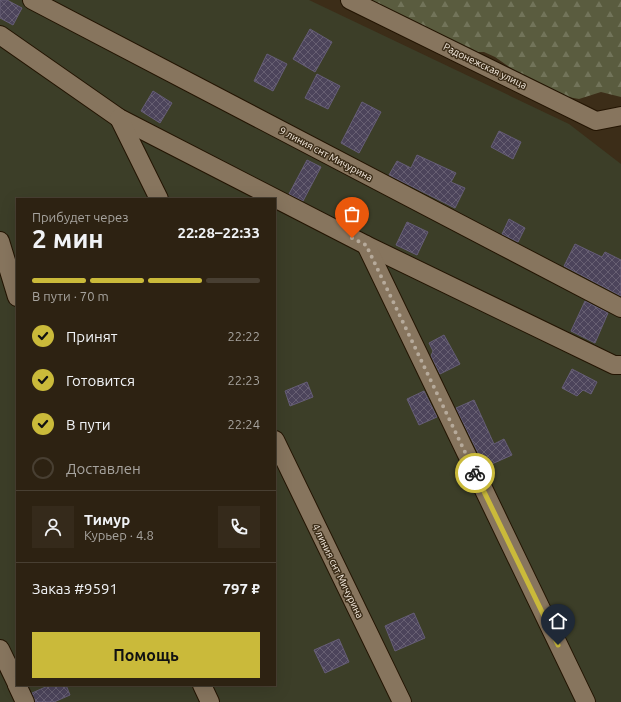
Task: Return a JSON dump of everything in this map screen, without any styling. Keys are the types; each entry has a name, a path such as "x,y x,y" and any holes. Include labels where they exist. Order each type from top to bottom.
{"street":[{"name":"9 линия снт Мичурина","path":"32,0 621,308"},
{"name":"Радонежская улица","path":"350,0 596,121 621,116"},
{"path":"0,35 119,118 275,198"},
{"path":"119,118 159,198"},
{"path":"276,199 619,370"},
{"path":"0,241 16,294"},
{"path":"366,245 586,702"},
{"name":"4 линия снт Мичурина","path":"276,442 402,702"},
{"path":"0,649 16,683"},
{"path":"17,686 25,702"},
{"path":"202,686 210,702"}],"green space":[{"path":"0,0 309,0 569,124 621,164 621,702 0,702"},
{"path":"368,0 621,0 621,97 601,92 579,99 568,97 525,78 495,57 484,52 473,52"}],"building":[{"path":"0,0 7,0 22,8 13,25 0,18"},
{"path":"310,29 332,42 315,72 293,59"},
{"path":"267,54 287,64 273,91 254,81"},
{"path":"317,74 340,86 328,109 305,98"},
{"path":"153,91 172,103 160,123 141,111"},
{"path":"362,102 381,112 359,153 341,143"},
{"path":"499,131 521,142 513,159 491,147"},
{"path":"417,155 456,173 451,182 465,188 455,208 389,175 397,161 411,168"},
{"path":"307,160 321,167 303,201 289,194"},
{"path":"509,219 525,228 518,242 502,234"},
{"path":"407,222 428,232 417,255 396,245"},
{"path":"575,244 602,257 605,252 621,260 621,296 564,266"},
{"path":"585,301 608,313 595,343 571,331"},
{"path":"444,335 460,364 440,374 431,356 433,351 429,343"},
{"path":"572,369 597,382 591,394 583,390 577,396 562,388"},
{"path":"307,382 313,397 290,406 285,391"},
{"path":"424,391 437,417 419,425 407,399"},
{"path":"474,400 494,444 504,439 512,455 485,467 456,408"},
{"path":"414,613 425,638 395,651 385,626"},
{"path":"339,639 349,662 325,673 314,650"},
{"path":"48,686 66,686 70,695 54,702 35,702 32,693"}],"way so far":[{"path":"352,238 366,245 475,473"}],"route":[{"path":"475,473 558,645"}]}
